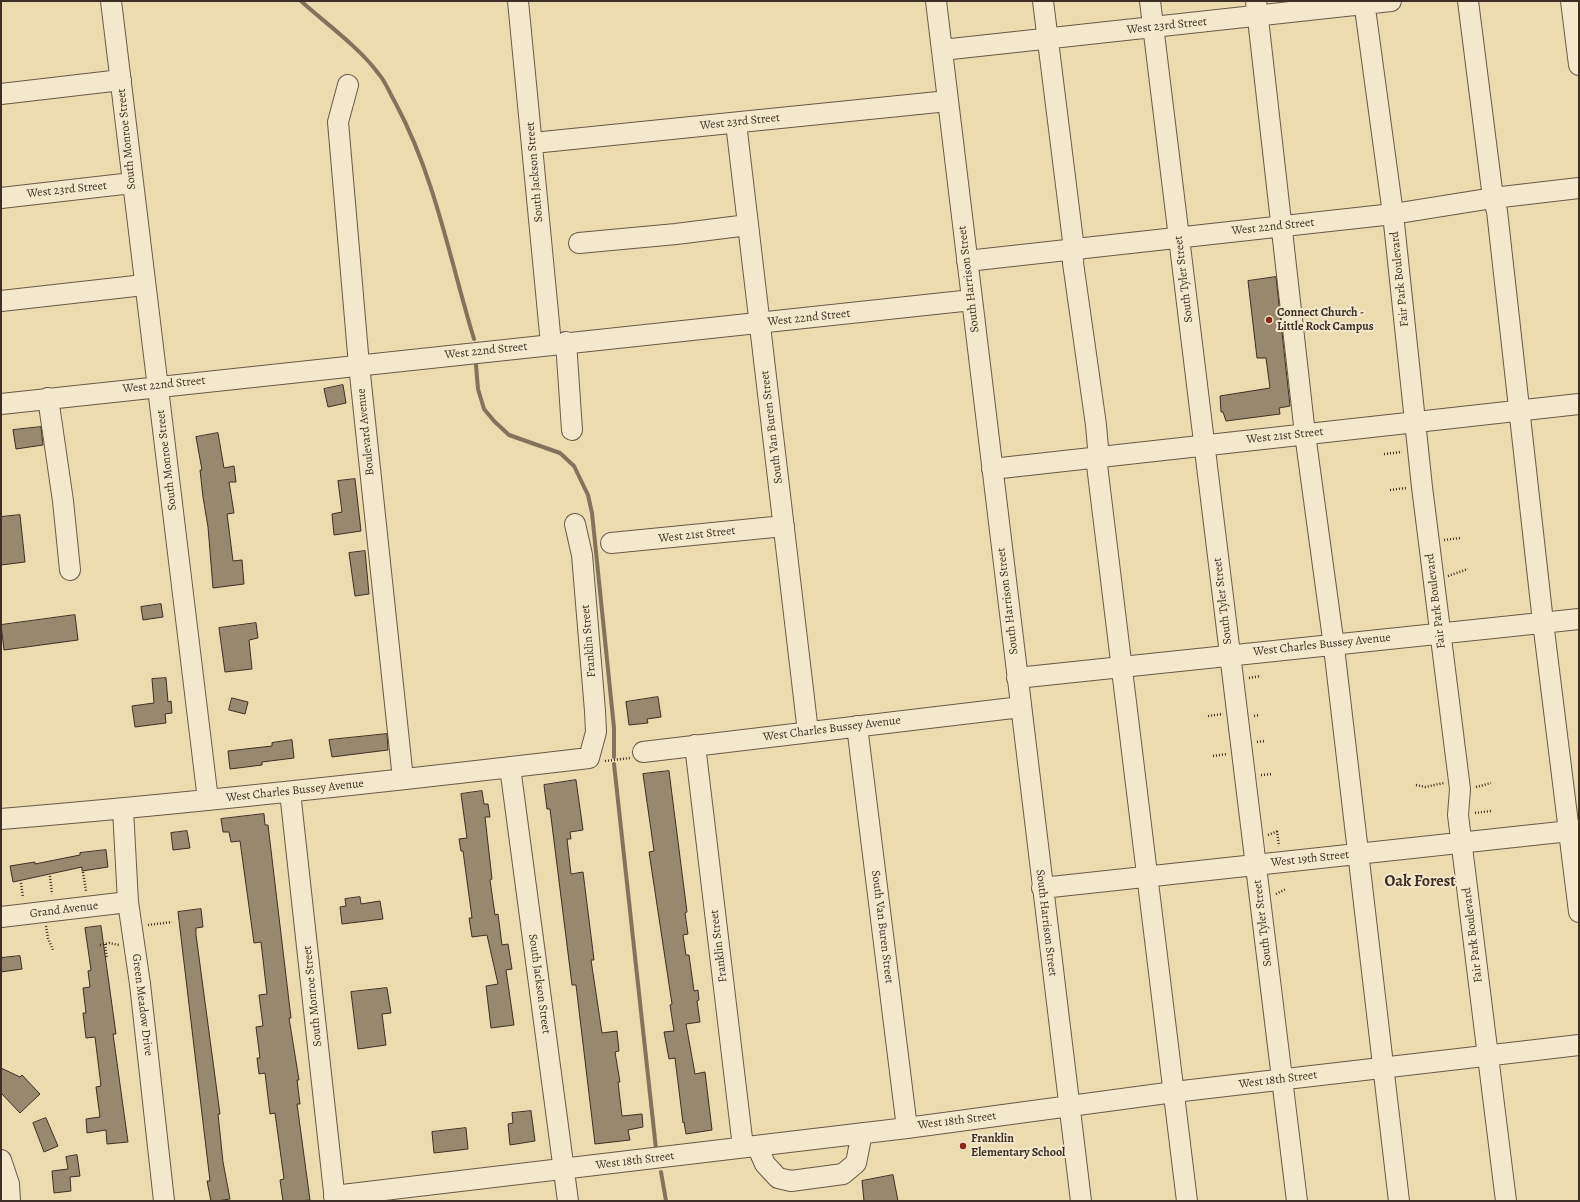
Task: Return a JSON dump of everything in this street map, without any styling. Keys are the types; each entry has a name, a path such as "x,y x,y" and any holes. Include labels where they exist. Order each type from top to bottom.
{"street":[{"name":"South Monroe Street","path":"112,1 144,285 158,386 208,800"},
{"name":"South Jackson Street","path":"518,1 533,143 572,430"},
{"name":"South Harrison Street","path":"936,1 1020,707 1081,1201"},
{"path":"1043,1 1074,249 1073,263 1096,425 1098,448 1096,457 1187,1201"},
{"name":"South Tyler Street","path":"1150,1 1296,1201"},
{"name":"West 23rd Street","path":"942,50 1153,27 1256,9 1391,1"},
{"path":"1468,1 1493,198 1497,211 1508,322 1520,410 1543,622 1574,830 1579,912"},
{"path":"1571,1 1579,66"},
{"name":"Fair Park Boulevard","path":"1364,2 1393,214 1415,422 1460,790 1457,807 1506,1201"},
{"path":"1256,9 1288,274 1305,434 1358,853 1398,1201"},
{"path":"1,94 121,80"},
{"name":"Boulevard Avenue","path":"348,85 338,122 359,365 403,779"},
{"name":"West 23rd Street","path":"533,143 948,101"},
{"name":"South Van Buren Street","path":"736,123 808,732"},
{"name":"West 23rd Street","path":"1,198 132,183"},
{"name":"West 22nd Street","path":"967,261 1393,214 1493,198 1579,188"},
{"path":"579,243 676,234 748,225"},
{"path":"1,301 144,285"},
{"name":"West 22nd Street","path":"1,404 559,343 972,300"},
{"path":"48,398 70,570"},
{"name":"West 21st Street","path":"992,469 1579,404"},
{"name":"Franklin Street","path":"575,524 582,554 595,711 596,732 589,758"},
{"name":"West 21st Street","path":"611,543 784,526"},
{"name":"West Charles Bussey Avenue","path":"1017,678 1332,645 1440,632 1579,619"},
{"name":"West Charles Bussey Avenue","path":"643,752 1020,707"},
{"name":"South Van Buren Street","path":"857,726 907,1128"},
{"name":"Franklin Street","path":"695,745 750,1146 778,1178 791,1181 843,1174 856,1163 862,1133"},
{"name":"West Charles Bussey Avenue","path":"1,819 123,809 290,792 589,758"},
{"name":"South Jackson Street","path":"510,767 568,1201"},
{"name":"South Monroe Street","path":"290,792 335,1198"},
{"name":"Green Meadow Drive","path":"123,809 128,902 140,984 164,1201"},
{"name":"West 19th Street","path":"1042,888 1574,830"},
{"name":"Grand Avenue","path":"1,917 128,902"},
{"name":"West 18th Street","path":"335,1198 564,1169 649,1160 750,1146 907,1128 1174,1092 1579,1045"},
{"path":"1,1160 9,1184 10,1201"}],"path":[{"path":"1434,577 1451,576 1468,569"},
{"path":"609,760 622,759"},
{"path":"1416,785 1425,787 1458,782"},
{"path":"1277,831 1279,846"},
{"path":"45,912 48,938 53,950"},
{"path":"131,927 172,922"},
{"path":"105,944 107,959"}],"building":[{"name":"Connect Church - Little Rock Campus","path":"1276,277 1290,406 1279,408 1280,414 1226,421 1223,412 1221,412 1220,396 1270,388 1266,358 1257,358 1248,281"},
{"path":"343,385 346,403 328,407 324,389"},
{"path":"41,427 43,445 16,449 13,430"},
{"path":"218,433 224,468 234,466 236,482 229,482 234,513 227,514 233,561 242,560 244,584 213,588 208,527 200,470 202,470 196,437"},
{"path":"355,479 361,531 334,535 332,514 342,512 338,481"},
{"path":"20,515 25,562 1,565 1,517"},
{"path":"365,551 369,594 355,596 349,553"},
{"path":"161,604 163,617 143,620 141,607"},
{"path":"75,615 78,640 4,650 1,625"},
{"path":"256,623 258,638 249,640 252,669 225,672 219,628"},
{"path":"166,678 168,702 171,701 172,713 165,714 166,723 135,727 132,706 154,703 152,679"},
{"path":"658,697 661,717 647,719 648,723 629,725 626,702"},
{"path":"232,698 248,702 245,714 229,710"},
{"path":"387,734 388,750 332,757 329,740"},
{"path":"292,740 294,758 262,762 262,765 230,769 228,751 272,746 272,743"},
{"path":"669,771 687,912 685,913 688,934 683,935 686,955 689,955 694,991 698,990 699,1000 697,1001 700,1022 686,1024 695,1074 705,1072 712,1130 686,1134 684,1122 683,1123 675,1058 669,1059 664,1032 674,1031 670,1005 672,1004 649,852 654,851 643,774"},
{"path":"576,780 583,830 570,832 571,839 567,839 571,874 583,872 594,960 591,960 602,1033 617,1031 619,1051 615,1052 620,1082 618,1082 622,1116 642,1114 643,1127 628,1130 630,1140 595,1144 576,985 572,985 550,809 547,809 544,785"},
{"path":"482,791 484,804 488,804 490,817 485,817 492,879 490,880 495,915 498,914 502,945 508,944 512,969 506,970 514,1025 491,1028 486,986 498,984 487,935 472,937 469,918 472,918 463,851 461,851 459,839 467,838 461,794"},
{"path":"264,814 265,825 268,825 291,1018 289,1018 299,1080 297,1080 300,1104 297,1104 310,1200 283,1201 280,1180 284,1179 275,1113 270,1114 265,1073 259,1074 257,1058 260,1058 256,1027 263,1026 259,995 267,994 261,942 254,943 240,841 231,842 229,832 223,832 221,819"},
{"path":"187,831 190,848 173,850 171,833"},
{"path":"106,850 108,867 82,871 82,867 13,882 10,866 35,862 35,864 80,855 80,853"},
{"path":"360,897 361,904 380,901 383,919 342,924 340,907 346,906 345,899"},
{"path":"201,909 203,927 196,928 196,935 220,1114 218,1114 223,1162 230,1199 217,1201 211,1201 207,1181 210,1181 178,912"},
{"path":"101,926 116,1034 113,1034 128,1142 107,1144 106,1130 87,1133 86,1119 100,1117 96,1087 101,1086 95,1037 86,1038 83,1013 86,1013 83,988 90,987 88,971 91,970 85,928"},
{"path":"20,956 22,969 1,972 1,958"},
{"path":"387,988 391,1013 382,1014 386,1045 358,1049 351,992"},
{"path":"1,1068 20,1077 22,1075 40,1094 20,1113 1,1093"},
{"path":"531,1111 535,1141 510,1145 508,1124 513,1123 512,1113"},
{"path":"46,1118 58,1146 44,1152 33,1123"},
{"path":"466,1128 468,1149 434,1153 432,1132"},
{"path":"77,1155 80,1176 70,1177 71,1191 54,1193 52,1171 68,1169 66,1157"},
{"path":"893,1175 898,1201 864,1201 862,1181"}],"waterway":[{"path":"301,1 352,45 370,63 383,80 396,104 410,132 421,160 441,219 474,339"},
{"path":"476,365 478,389 484,409 494,421 509,435 560,453 574,466 588,495 592,513 614,728 614,757"},
{"path":"614,764 656,1149"},
{"path":"661,1172 666,1201"}],"place":[{"name":"Connect Church - Little Rock Campus","path":"1269,320"},
{"name":"Franklin Elementary School","path":"963,1146"}],"district":[{"name":"Oak Forest","path":"1420,882"}]}
